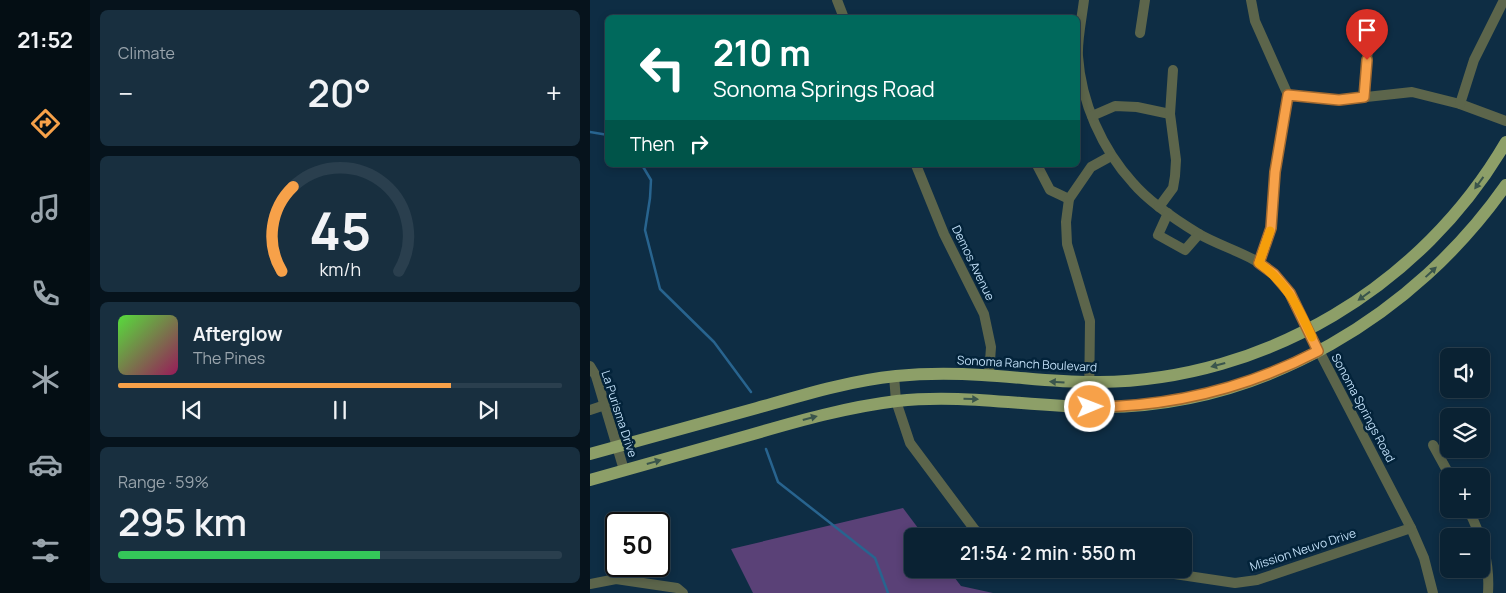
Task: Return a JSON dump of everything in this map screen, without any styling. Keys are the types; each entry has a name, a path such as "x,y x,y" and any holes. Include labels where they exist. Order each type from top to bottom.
{"main road":[{"name":"Sonoma Ranch Boulevard","path":"590,454 829,388 894,376 942,373 1089,383 1146,379 1204,369 1252,354 1309,330 1388,279 1420,251 1450,220 1468,198 1506,142"},
{"path":"590,480 836,412 896,401 950,398 986,399 1050,406 1090,407 1149,404 1206,393 1274,371 1318,351 1376,317 1420,281 1462,241 1506,185"}],"street":[{"path":"837,0 843,15"},
{"name":"Sonoma Springs Road","path":"1080,37 1084,0"},
{"path":"1140,33 1145,0"},
{"path":"1251,0 1255,21 1288,95 1275,172 1271,228 1259,263"},
{"path":"1460,104 1474,60 1504,0"},
{"path":"1364,97 1370,41"},
{"name":"Sonoma Springs Road","path":"1080,70 1082,86 1092,116 1111,156 1134,184 1164,210 1199,234 1259,263 1274,274 1290,293 1318,351 1411,528 1424,558 1433,593"},
{"path":"1173,70 1170,114 1176,160 1175,176 1158,235 1185,250 1199,234"},
{"path":"1288,95 1339,100 1412,92 1460,104 1506,121"},
{"path":"1092,116 1115,106 1137,107 1170,114"},
{"path":"1090,407 1090,321 1068,244 1066,222 1069,199 1091,167 1111,156"},
{"name":"Demos Avenue","path":"917,167 944,234 984,314 991,347 989,375"},
{"path":"1038,167 1050,190 1069,199"},
{"name":"La Purisma Drive","path":"590,366 605,405 624,470"},
{"path":"894,376 896,401 910,442 974,528"},
{"path":"590,410 605,405"},
{"path":"1433,445 1446,468"},
{"path":"1473,518 1485,548 1489,573 1488,593"},
{"name":"Mission Neuvo Drive","path":"1192,576 1235,582 1257,580 1411,528"},
{"path":"590,584 616,579 677,588 683,593"}],"shaded area":[{"path":"903,508 918,528 904,528 904,578 955,578 961,586 993,593 753,593 731,549"}],"waterway":[{"path":"590,132 605,134"},
{"path":"643,167 651,180 645,230 660,289 714,342 751,392"},
{"path":"766,449 778,482 875,558 888,593"}],"slow traffic":[{"path":"1270,231 1259,263 1274,274 1290,293 1312,337"}],"route":[{"path":"1090,407 1149,404 1206,393 1234,386 1274,371 1318,351 1290,293 1274,274 1259,263 1271,228 1275,172 1288,95 1339,100 1364,97 1367,60"}]}
